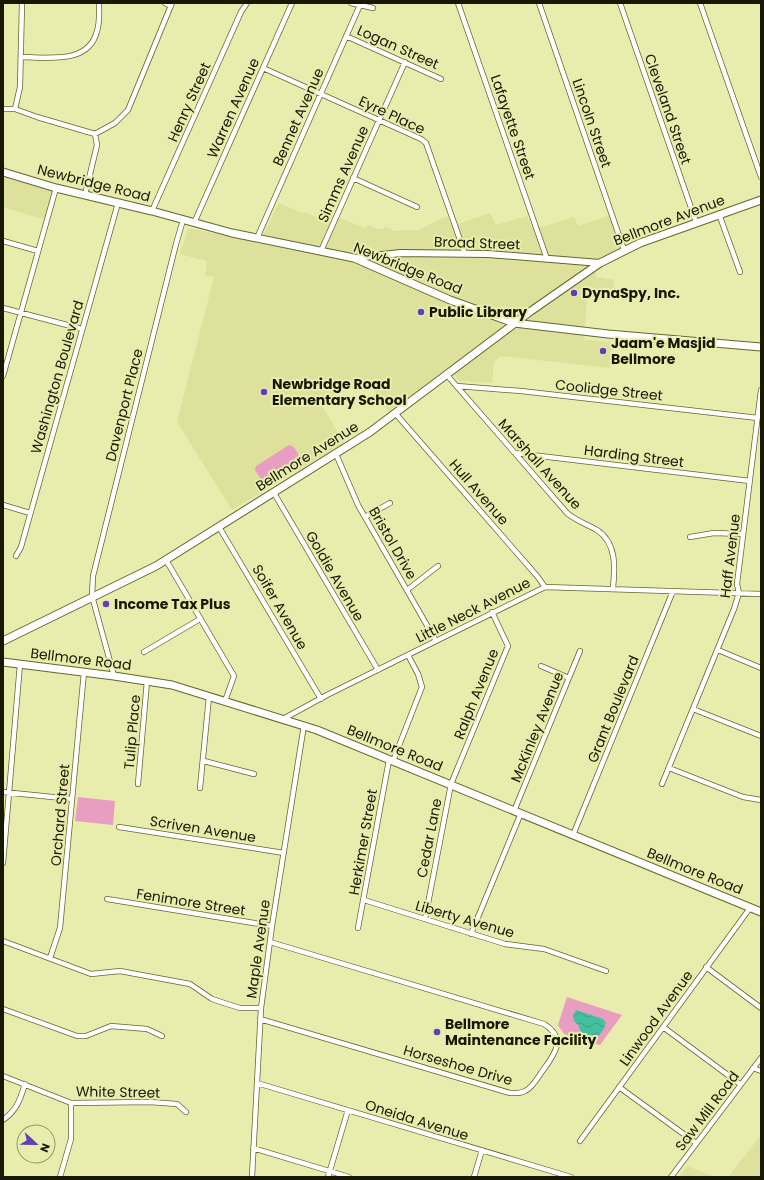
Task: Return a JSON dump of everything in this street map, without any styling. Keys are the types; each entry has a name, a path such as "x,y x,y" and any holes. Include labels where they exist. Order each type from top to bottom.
{"main road":[{"name":"Newbridge Road","path":"3,172 56,188 152,211 232,233 354,258 450,300 514,323 608,334 761,347"},
{"name":"Bellmore Avenue","path":"3,640 156,566 336,454 370,432 514,323 600,263 624,250 696,222 761,200"},
{"name":"Bellmore Road","path":"3,662 172,685 317,730 750,908 761,911"}],"street":[{"path":"15,109 20,87 22,3"},
{"path":"21,57 66,57 80,54 91,44 97,32 99,25 99,3"},
{"path":"3,109 15,109 36,117 95,134 115,123 128,110 172,4 165,3"},
{"name":"Henry Street","path":"152,211 241,12 247,3"},
{"name":"Warren Avenue","path":"194,223 292,3"},
{"path":"351,3 373,8"},
{"name":"Lafayette Street","path":"458,3 547,258"},
{"name":"Lincoln Street","path":"539,3 624,250"},
{"name":"Cleveland Street","path":"620,3 696,222"},
{"path":"700,3 761,177"},
{"name":"Bennet Avenue","path":"257,238 360,5"},
{"name":"Logan Street","path":"346,36 442,79"},
{"name":"Simms Avenue","path":"321,251 405,62"},
{"name":"Eyre Place","path":"263,68 421,139 426,143 465,254"},
{"path":"85,195 97,145 95,134"},
{"path":"353,178 417,207"},
{"path":"3,375 56,188"},
{"name":"Washington Boulevard","path":"16,556 21,547 118,203"},
{"path":"720,214 740,272"},
{"name":"Davenport Place","path":"114,676 92,596 93,576 183,220"},
{"path":"3,242 38,251"},
{"name":"Broad Street","path":"354,258 402,253 465,254 547,258 600,263"},
{"path":"3,308 82,329"},
{"name":"Marshall Avenue","path":"446,374 567,513 579,522 597,530 608,542 614,558 613,588"},
{"name":"Coolidge Street","path":"457,386 521,391 758,418"},
{"name":"Haff Avenue","path":"662,784 718,650 739,593 737,584 761,390"},
{"name":"Hull Avenue","path":"395,413 537,576 544,587"},
{"name":"Harding Street","path":"515,453 750,481"},
{"name":"Bristol Drive","path":"336,454 358,505 436,641"},
{"name":"Goldie Avenue","path":"274,493 378,670"},
{"path":"365,518 390,503"},
{"path":"3,505 30,513"},
{"name":"Soifer Avenue","path":"219,527 321,699"},
{"path":"690,537 714,533 744,534"},
{"path":"166,560 234,676 225,702"},
{"path":"408,590 438,566"},
{"name":"Little Neck Avenue","path":"283,719 544,587 613,588 761,594"},
{"name":"Grant Boulevard","path":"573,835 673,591"},
{"name":"Ralph Avenue","path":"451,784 508,646 492,612"},
{"path":"144,652 200,619"},
{"path":"718,650 761,668"},
{"name":"McKinley Avenue","path":"471,934 580,652"},
{"name":"Herkimer Street","path":"358,928 391,760 422,686 418,674 408,655"},
{"path":"3,863 20,664"},
{"path":"541,666 569,678"},
{"name":"Orchard Street","path":"50,958 60,928 84,672"},
{"name":"Tulip Place","path":"138,784 147,681"},
{"path":"200,788 204,761 209,697"},
{"path":"693,709 761,736"},
{"name":"Maple Avenue","path":"252,1177 261,1008 272,926 304,726"},
{"path":"204,761 254,774"},
{"path":"669,768 743,798 761,800"},
{"name":"Cedar Lane","path":"425,919 451,784"},
{"path":"3,792 72,799"},
{"name":"Scriven Avenue","path":"119,827 284,853"},
{"name":"Fenimore Street","path":"107,899 272,926"},
{"name":"Liberty Avenue","path":"364,900 505,944 544,949 606,971"},
{"name":"Linwood Avenue","path":"580,1141 750,908"},
{"path":"3,941 92,974 120,971 190,984 212,999 240,1008 261,1008"},
{"name":"Horseshoe Drive","path":"260,1019 510,1093 525,1092 532,1086 554,1056 558,1046 556,1036 552,1029 544,1024 270,942"},
{"path":"706,967 761,1008"},
{"path":"3,1009 77,1036 86,1036 111,1026 146,1029 162,1036"},
{"path":"663,1027 740,1084"},
{"name":"Saw Mill Road","path":"671,1177 761,1058"},
{"path":"753,1068 761,1071"},
{"name":"White Street","path":"3,1076 70,1103 150,1102 177,1104 186,1112"},
{"name":"Oneida Avenue","path":"256,1083 571,1177"},
{"path":"3,1120 12,1114 19,1102 25,1084"},
{"path":"619,1087 696,1143"},
{"path":"60,1177 71,1139 70,1103"},
{"path":"328,1177 348,1110"},
{"path":"253,1148 349,1177"},
{"path":"474,1177 482,1150"}],"shaded area":[{"path":"3,170 55,186 46,220 3,207"},
{"path":"279,203 304,214 305,212 329,223 341,218 366,229 367,225 378,229 384,229 385,226 395,231 419,230 447,216 452,226 490,213 496,225 527,216 531,226 543,227 574,217 578,226 611,215 623,249 594,265 596,277 614,280 613,295 587,295 584,340 612,342 610,368 500,356 494,362 492,383 459,381 449,366 389,412 366,380 321,404 344,443 232,510 177,422 214,277 205,275 207,261 180,254 188,228 259,243"},
{"path":"289,445 293,447 301,460 299,463 268,482 265,483 262,481 255,470 256,466"},
{"path":"78,797 115,801 113,825 75,821"},
{"path":"567,997 622,1015 600,1045 564,1034 558,1025"},
{"path":"761,1135 761,1177 728,1177"},
{"path":"687,1166 715,1177 679,1177"}],"water":[{"path":"576,1010 603,1019 606,1023 596,1038 581,1034 579,1026 574,1021 573,1015"}],"place":[{"name":"DynaSpy, Inc.","path":"574,293"},
{"name":"Public Library","path":"421,312"},
{"name":"Jaam'e Masjid Bellmore","path":"603,351"},
{"name":"Newbridge Road Elementary School","path":"264,392"},
{"name":"Income Tax Plus","path":"106,604"},
{"name":"Bellmore Maintenance Facility","path":"437,1032"}]}
